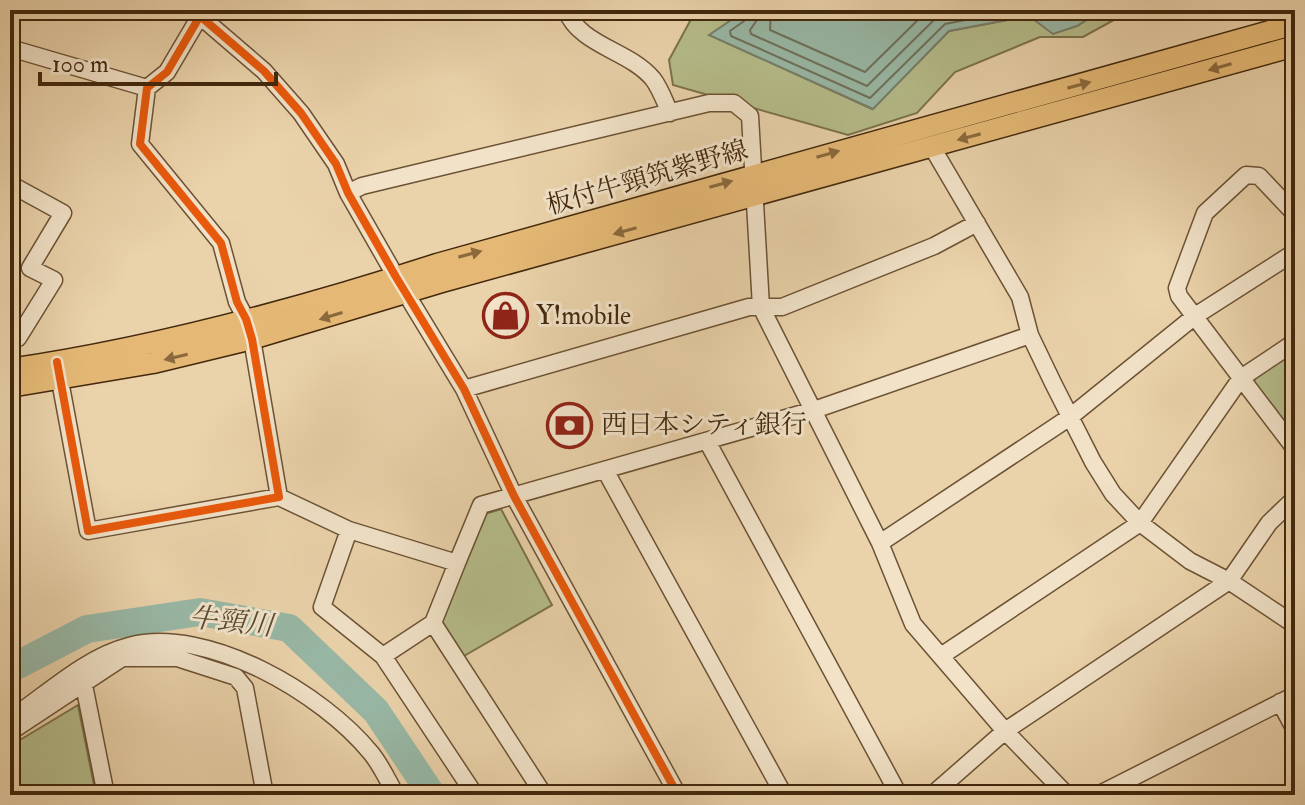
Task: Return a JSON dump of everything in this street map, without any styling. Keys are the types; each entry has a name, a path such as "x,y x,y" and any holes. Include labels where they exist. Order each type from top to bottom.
{"main road":[{"name":"板付牛頸筑紫野線","path":"10,369 58,371 153,363 252,339 401,285 754,185 1295,24"},
{"name":"板付牛頸筑紫野線","path":"754,185 932,147 1295,46"},
{"name":"板付牛頸筑紫野線","path":"10,387 169,339 362,289 401,285"}],"street":[{"path":"566,10 579,30 633,62 653,79 670,113"},
{"path":"279,497 252,339 237,302 221,243 140,144 147,88 167,72 197,13 264,71 301,113 336,164 348,193 464,389 514,496 678,795"},
{"path":"10,48 147,88"},
{"path":"348,193 362,186 709,103 734,103 750,116 761,307 880,543 913,624 1005,731 1067,795"},
{"path":"932,147 1020,297 1030,335 1093,462 1113,494 1140,523 1190,561 1229,581 1295,625"},
{"path":"1295,214 1259,176 1246,175 1205,213 1177,288 1179,296 1295,449"},
{"path":"10,184 63,213 30,268 54,280 18,338 10,333"},
{"path":"464,389 749,307 782,307 934,246 977,223"},
{"path":"880,543 1070,417 1195,316 1295,252"},
{"path":"383,656 433,623 481,505 814,410 1030,335"},
{"path":"941,656 1140,523 1241,378 1295,342"},
{"path":"58,371 88,531 279,497 349,530 457,563"},
{"path":"707,441 899,795"},
{"path":"605,470 784,795"},
{"path":"932,795 1005,731 1229,581 1269,523 1295,498"},
{"path":"349,530 322,607 383,656 475,795"},
{"path":"433,623 544,795"},
{"path":"10,719 113,651 151,642 176,642 245,663 299,691 372,753 396,795"},
{"path":"10,732 122,658 177,658 236,677 245,688 265,795"},
{"path":"84,685 106,795"},
{"path":"1098,795 1288,699 1295,730"},
{"path":"1289,795 1295,792"}],"green space":[{"path":"696,10 746,10 710,35 872,109 949,31 1029,16 1077,26 1102,10 1132,10 1083,37 1040,37 955,72 917,113 848,135 673,85 669,60"},
{"path":"1295,352 1295,435 1254,382 1256,375"},
{"path":"501,509 552,605 464,656 442,622 485,514"},
{"path":"78,705 96,795 10,795 10,746"}],"water":[{"path":"746,10 1102,10 1077,26 1053,34 1029,16 949,31 873,109 709,35"}],"waterway":[{"name":"牛頸川","path":"10,669 87,629 200,612 289,628 376,711 432,795"}],"cycle path":[{"path":"193,10 264,71 301,113 336,164 348,193 464,389 514,496 678,795"},
{"path":"57,362 88,531 279,497 252,339 237,302 221,243 140,144 147,88 167,72 200,16"}],"place":[{"name":"Y!mobile","path":"505,316"},
{"name":"西日本シティ銀行","path":"570,425"}]}
